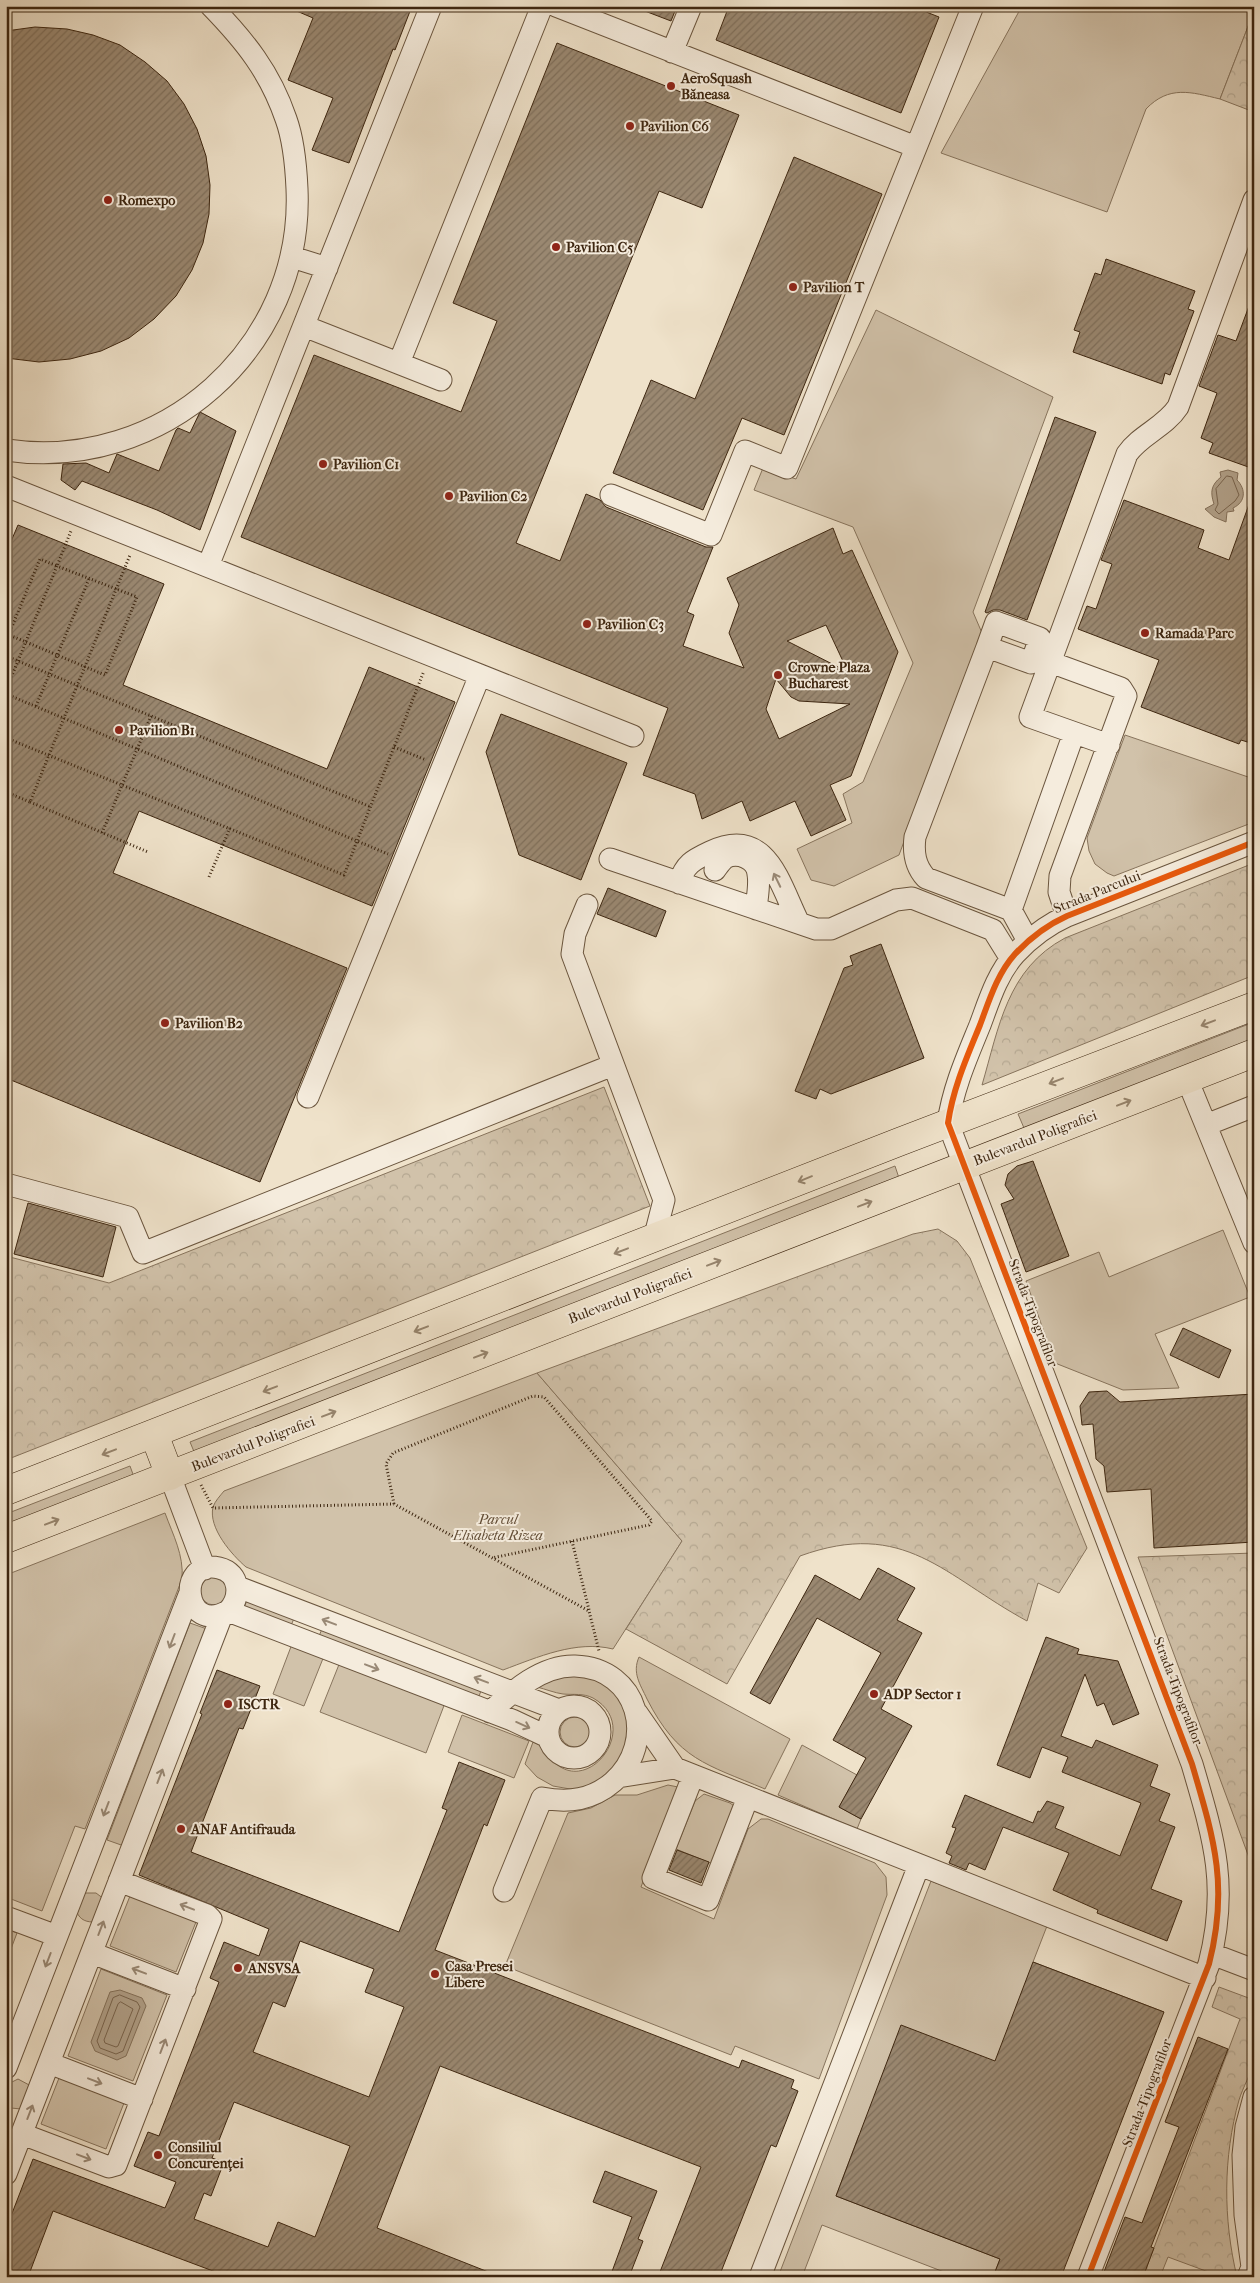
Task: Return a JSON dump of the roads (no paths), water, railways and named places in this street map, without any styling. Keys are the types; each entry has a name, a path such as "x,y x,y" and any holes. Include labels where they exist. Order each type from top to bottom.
{"main road":[{"path":"6,1491 948,1123 1254,1006"},
{"name":"Bulevardul Poligrafiei","path":"6,1539 1254,1053"},
{"path":"154,1434 170,1476"}],"street":[{"path":"6,450 28,453 72,452 116,443 158,427 196,403 229,373 257,338 278,299 292,257 298,211 296,164 286,119 262,69 242,38 211,6"},
{"path":"208,566 431,6"},
{"path":"399,364 542,6"},
{"path":"556,6 916,147"},
{"path":"672,52 690,6"},
{"path":"610,495 711,536 745,451 787,468 973,6"},
{"path":"1109,745 1030,717 1127,454 1136,443 1169,418 1178,407 1254,200"},
{"path":"292,257 327,268"},
{"path":"304,326 441,380"},
{"path":"6,486 633,736"},
{"path":"987,647 916,837 914,856 920,872 926,878 1011,910 1028,941"},
{"path":"1050,662 1121,688 1124,691 1125,701 1058,883 1067,916"},
{"path":"308,1097 480,675"},
{"path":"1011,910 1074,733"},
{"name":"Strada Parcului","path":"948,1123 958,1080 996,984 1011,959 1028,941 1067,916 1254,842"},
{"path":"680,883 683,872 692,860 728,844 750,847 767,858 798,923"},
{"path":"715,870 721,862 732,856 742,856 753,863 758,874 756,909"},
{"path":"610,859 816,929 831,929 896,900 912,898 993,930 1011,959"},
{"path":"587,906 575,934 572,954 664,1200 654,1238"},
{"path":"6,1184 128,1217 143,1253 613,1065"},
{"path":"1187,1079 1254,1243"},
{"path":"1206,1124 1254,1106"},
{"name":"Strada Tipografilor","path":"948,1123 1192,1764 1214,1845 1219,1876 1218,1917 1212,1954 1088,2277"},
{"path":"664,1200 698,1222"},
{"path":"170,1476 204,1569"},
{"path":"8,2057 57,1936 189,1595 194,1577 204,1569 211,1567 225,1570 231,1575 238,1587 511,1692 560,1710 575,1706 591,1712 600,1726 598,1742 587,1755 571,1758 556,1751 548,1737 490,1712 225,1613 208,1616 196,1608 189,1595"},
{"path":"6,2174 225,1613 236,1600 238,1587"},
{"path":"490,1712 511,1692 543,1673 574,1666 604,1673 630,1696 636,1713 638,1731 636,1748 629,1765 605,1788 576,1801 542,1798 504,1891"},
{"path":"548,1737 550,1722 560,1710"},
{"path":"636,1713 684,1772"},
{"path":"684,1772 653,1878 708,1900 748,1797"},
{"path":"618,1777 684,1772 1204,1978"},
{"path":"760,2277 920,1865"},
{"path":"22,2134 112,2167 118,2162 211,1922 209,1917 119,1881"},
{"path":"6,1917 57,1936"},
{"path":"92,1953 185,1989"},
{"path":"1212,1954 1254,1970"},
{"path":"49,2063 142,2099"},
{"path":"1248,2277 1252,2267 1245,2215 1243,2155 1246,2127 1254,2097"}],"water":[{"path":"1228,470 1238,473 1237,480 1242,487 1243,495 1240,502 1233,508 1234,511 1227,512 1226,522 1214,517 1205,509 1214,504 1212,489 1221,477 1220,472"},
{"path":"120,1990 142,1998 146,2006 126,2056 117,2060 95,2051 91,2042 110,1992"}],"place":[{"name":"AeroSquash Băneasa","path":"671,86"},
{"name":"Pavilion C6","path":"630,126"},
{"name":"Romexpo","path":"108,200"},
{"name":"Pavilion C5","path":"556,247"},
{"name":"Pavilion T","path":"793,287"},
{"name":"Pavilion C1","path":"323,464"},
{"name":"Pavilion C2","path":"449,496"},
{"name":"Pavilion C3","path":"587,624"},
{"name":"Ramada Parc","path":"1145,633"},
{"name":"Crowne Plaza Bucharest","path":"778,675"},
{"name":"Pavilion B1","path":"119,730"},
{"name":"Pavilion B2","path":"165,1023"},
{"name":"ADP Sector 1","path":"874,1694"},
{"name":"ISCTR","path":"228,1704"},
{"name":"ANAF Antifrauda","path":"181,1829"},
{"name":"ANSVSA","path":"238,1968"},
{"name":"Casa Presei Libere","path":"435,1974"},
{"name":"Consiliul Concurenței","path":"158,2155"}],"park label":[{"name":"Parcul Elisabeta Rizea","path":"498,1528"}]}
